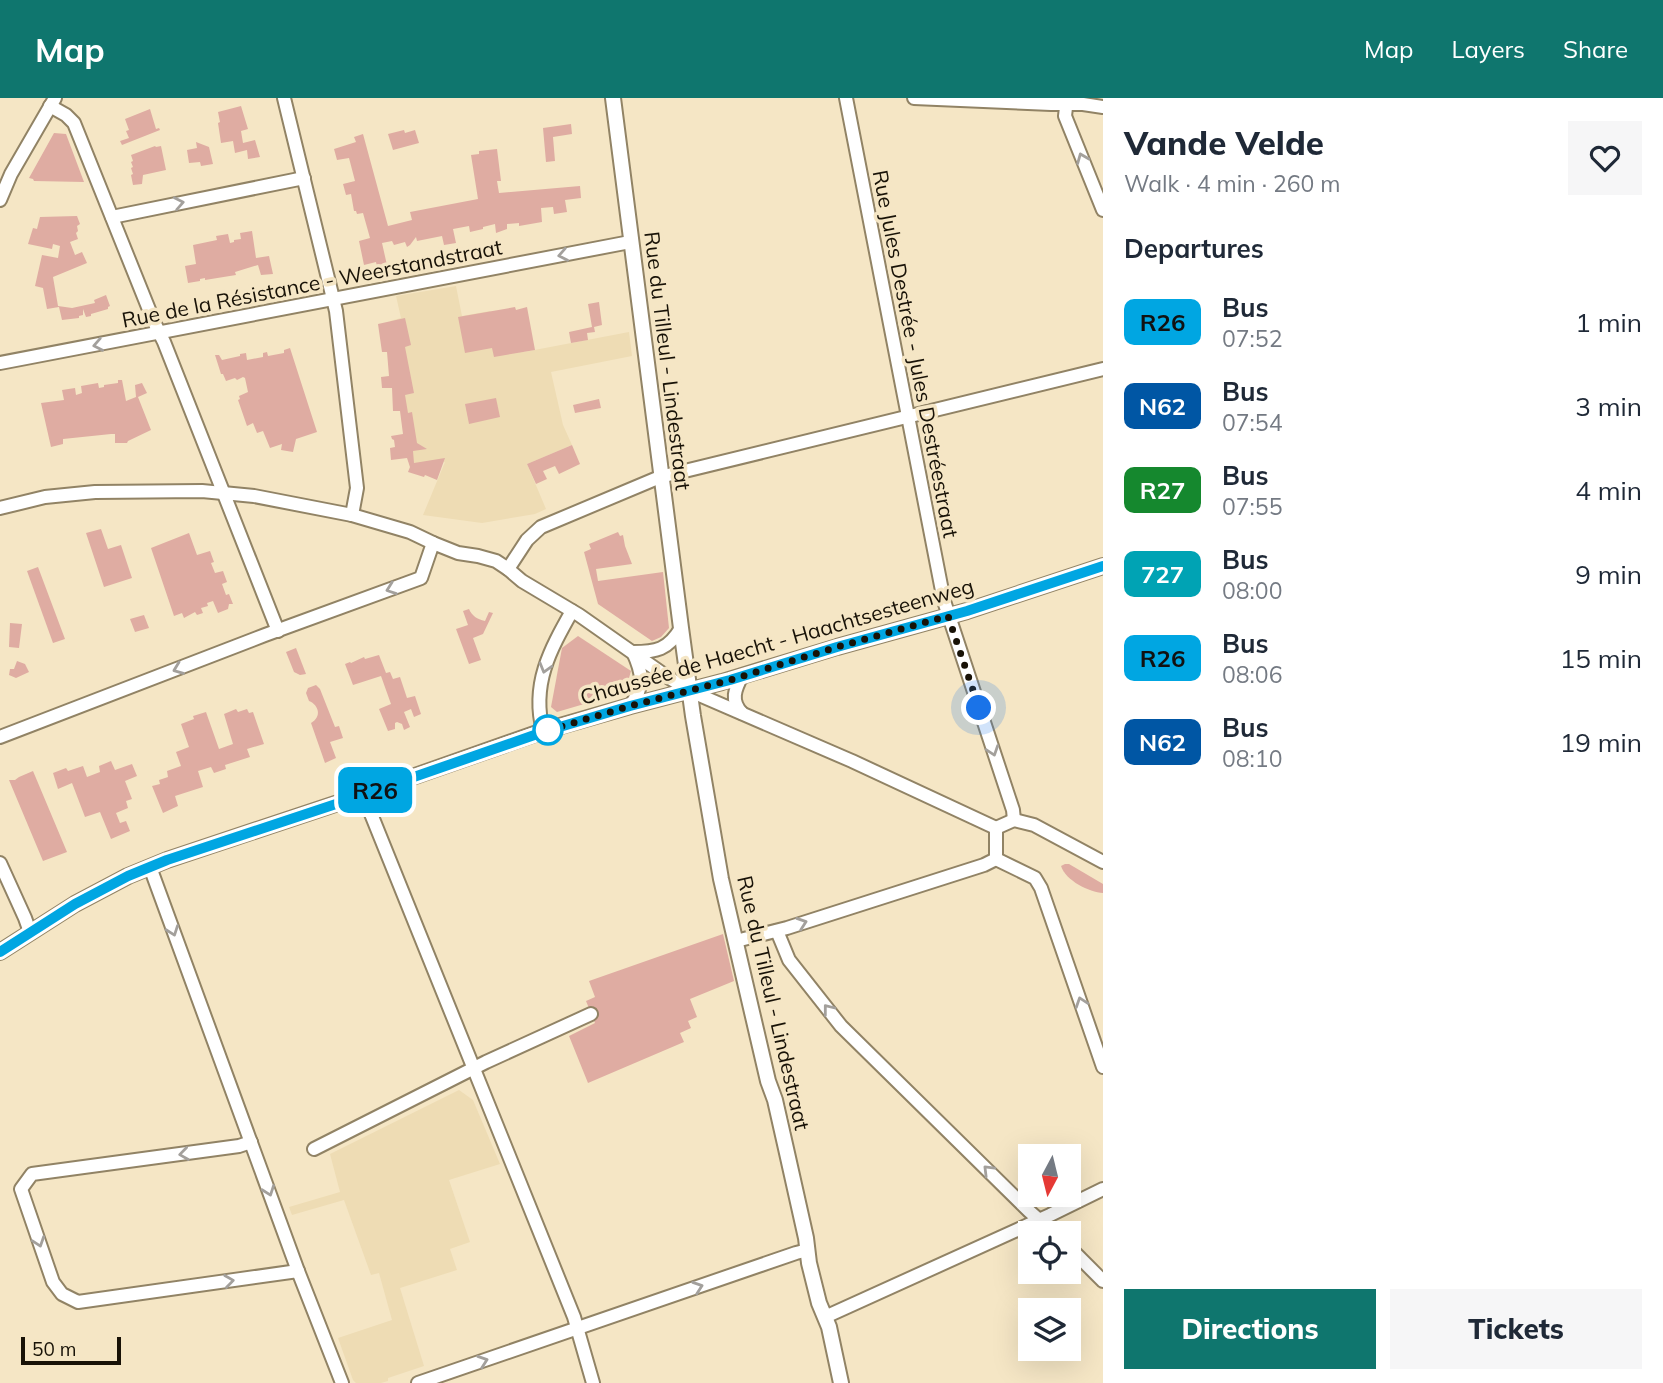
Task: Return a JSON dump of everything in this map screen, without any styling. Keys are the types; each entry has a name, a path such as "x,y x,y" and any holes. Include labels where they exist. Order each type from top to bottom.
{"street":[{"path":"284,98 334,299 357,488 352,515"},
{"name":"Rue du Tilleul - Lindestraat","path":"613,98 660,477 690,691 721,879 768,1081 775,1100 819,1303 829,1326 841,1383"},
{"name":"Rue Jules Destrée - Jules Destréestraat","path":"846,98 944,601 1014,820"},
{"path":"914,98 1067,101 1103,107"},
{"path":"1067,101 1065,116 1103,210"},
{"path":"0,200 11,174 52,102 74,123 278,631"},
{"path":"112,217 304,178"},
{"name":"Rue de la Résistance - Weerstandstraat","path":"0,363 631,242"},
{"path":"508,569 527,540 541,527 660,477 1103,369"},
{"path":"0,508 45,497 95,492 202,491 254,496 352,515 410,532 458,553 496,561 522,581 572,611 690,691 852,761 996,828 1014,820 1034,825 1103,862"},
{"path":"0,737 421,578 433,543"},
{"name":"Chaussée de Haecht - Haachtsesteenweg","path":"0,952 75,904 128,876 167,860 543,732 948,616 1103,566"},
{"path":"543,732 539,713 541,680 546,661 572,611"},
{"path":"632,652 658,650 674,640 681,628"},
{"path":"630,706 637,696 642,671 632,652"},
{"path":"743,676 734,695 736,707 743,713"},
{"path":"363,794 578,1328 593,1383"},
{"path":"996,828 996,859"},
{"path":"736,941 777,931 996,859 1035,878 1041,888 1103,1067"},
{"path":"0,863 30,932"},
{"path":"150,867 342,1383"},
{"path":"777,931 789,960 841,1026 1040,1219"},
{"path":"314,1149 473,1068 591,1014"},
{"path":"251,1142 239,1146 32,1174 21,1189 53,1282 62,1294 78,1302 299,1271"},
{"path":"825,1317 1103,1189"},
{"path":"418,1383 808,1250"},
{"path":"1081,1259 1103,1280"}],"shaded area":[{"path":"241,106 248,129 241,131 243,143 255,140 260,157 248,159 247,150 235,153 233,141 221,143 218,112"},
{"path":"150,109 156,129 160,130 122,145 120,141 129,138 125,119"},
{"path":"571,124 572,134 553,137 555,161 546,162 543,128"},
{"path":"404,130 405,133 415,130 419,143 393,150 388,134"},
{"path":"54,133 66,134 84,182 34,181 29,178"},
{"path":"363,134 388,226 412,220 410,212 478,199 471,155 479,154 479,151 497,149 501,181 497,181 499,193 580,186 581,198 565,200 567,212 554,214 553,207 541,208 542,222 519,226 519,223 507,224 507,229 496,233 495,224 470,232 469,226 453,229 456,243 444,245 442,236 417,241 416,237 407,247 405,242 394,245 392,241 382,243 389,274 379,276 376,262 364,265 359,241 370,238 363,213 357,214 354,211 351,194 346,195 343,184 355,181 349,158 337,160 334,149 356,142 354,137"},
{"path":"196,142 209,147 213,164 201,166 200,162 189,163 187,150 197,148"},
{"path":"161,146 166,170 143,175 142,184 133,185 131,155"},
{"path":"77,216 80,224 76,233 78,239 70,242 75,255 82,252 87,263 53,277 58,306 72,308 95,303 94,300 106,295 110,306 86,317 83,309 83,315 79,318 62,320 59,307 47,309 43,288 35,286 42,255 58,258 60,246 53,244 52,249 28,244 33,228 37,229 40,217"},
{"path":"252,231 256,258 269,256 273,274 261,275 258,265 235,272 236,275 205,278 188,283 185,266 196,264 193,245 217,240 216,236 228,234 230,243 241,239 240,233"},
{"path":"456,286 462,316 490,311 524,352 629,332 632,356 551,372 563,425 572,445 527,464 546,509 535,514 482,523 423,515 445,462 410,467 404,440 390,321 401,318 396,296"},
{"path":"599,302 602,325 594,327 595,332 587,333 588,340 571,343 569,332 592,327 588,304"},
{"path":"515,307 516,310 527,307 535,350 494,357 492,348 465,353 458,317"},
{"path":"405,318 411,345 405,347 414,393 405,395 408,413 412,412 417,443 427,449 413,451 414,463 445,458 437,480 408,472 410,467 407,458 391,460 390,448 395,447 391,436 403,434 400,411 393,411 392,388 382,388 381,377 389,376 387,352 382,352 378,324"},
{"path":"290,348 317,432 296,439 293,452 281,450 282,444 270,448 263,431 257,433 253,423 247,426 238,400 239,396 248,392 245,378 226,381 215,355 219,355 222,360 246,353 247,360 263,357 263,353 267,352 268,356 284,353 284,350"},
{"path":"118,380 122,380 126,401 136,397 135,385 142,383 147,393 138,397 151,430 127,443 115,443 115,434 111,434 63,439 63,444 51,447 41,403 64,400 62,390 75,388 76,395 82,393 81,386 98,383 99,388 118,383"},
{"path":"496,398 500,417 469,424 465,404"},
{"path":"599,399 601,408 575,413 573,405"},
{"path":"572,445 580,464 559,474 555,466 543,471 547,479 536,484 527,464"},
{"path":"101,529 108,549 121,545 132,578 104,587 86,533"},
{"path":"618,532 620,536 623,535 632,564 596,569 598,581 663,572 669,628 661,637 652,641 598,604 584,552 591,549 589,544"},
{"path":"189,533 197,555 210,551 215,573 223,571 227,582 222,584 233,604 229,604 228,609 218,613 213,601 201,608 203,613 197,615 195,612 184,618 182,613 174,616 151,548"},
{"path":"38,567 65,639 53,643 27,571"},
{"path":"469,609 475,617 485,621 489,612 493,613 483,634 473,638 481,660 469,664 456,629 468,625 463,611"},
{"path":"144,615 149,628 135,632 130,619"},
{"path":"10,623 22,624 19,648 9,647"},
{"path":"578,636 631,671 625,692 557,712 551,707 562,648"},
{"path":"296,648 306,674 294,672 286,652"},
{"path":"379,655 386,673 390,672 393,679 400,677 407,698 415,696 421,714 414,717 411,709 404,712 410,727 404,730 402,724 397,722 395,729 388,731 379,709 391,704 381,676 353,685 345,664"},
{"path":"17,661 25,664 29,672 16,678 9,675 10,669 14,669"},
{"path":"316,685 335,727 339,726 343,738 330,742 336,758 325,763 311,723 317,718 318,711 306,693 308,688"},
{"path":"236,709 238,712 247,709 249,713 253,712 264,744 247,749 250,757 225,765 226,769 214,773 211,767 198,771 203,787 175,796 178,806 163,813 152,786 160,784 159,780 168,777 167,771 181,766 176,752 189,747 181,724 206,712 219,749 233,744 224,714"},
{"path":"111,761 115,770 132,764 137,776 125,781 132,799 126,801 128,808 116,813 120,823 126,821 130,831 111,839 100,812 85,817 72,783 58,789 53,773 83,766 87,777 100,772 99,766"},
{"path":"33,771 67,852 43,861 9,780 15,780"},
{"path":"1065,864 1103,884 1103,893 1073,881 1061,866"},
{"path":"723,934 734,981 690,999 697,1017 688,1021 691,1028 680,1033 684,1042 588,1083 569,1036 595,1023 586,1001 595,997 589,981"},
{"path":"459,1090 473,1100 500,1164 449,1180 470,1242 450,1249 457,1270 400,1288 424,1366 381,1383 356,1383 338,1338 392,1320 379,1273 371,1275 344,1200 292,1215 289,1207 340,1192 330,1154"}],"bus line":[{"name":"R26","path":"0,952 75,904 128,876 167,860 543,732 967,611 1103,566"}],"route":[{"path":"548,730 543,732 948,616 979,708"}]}
